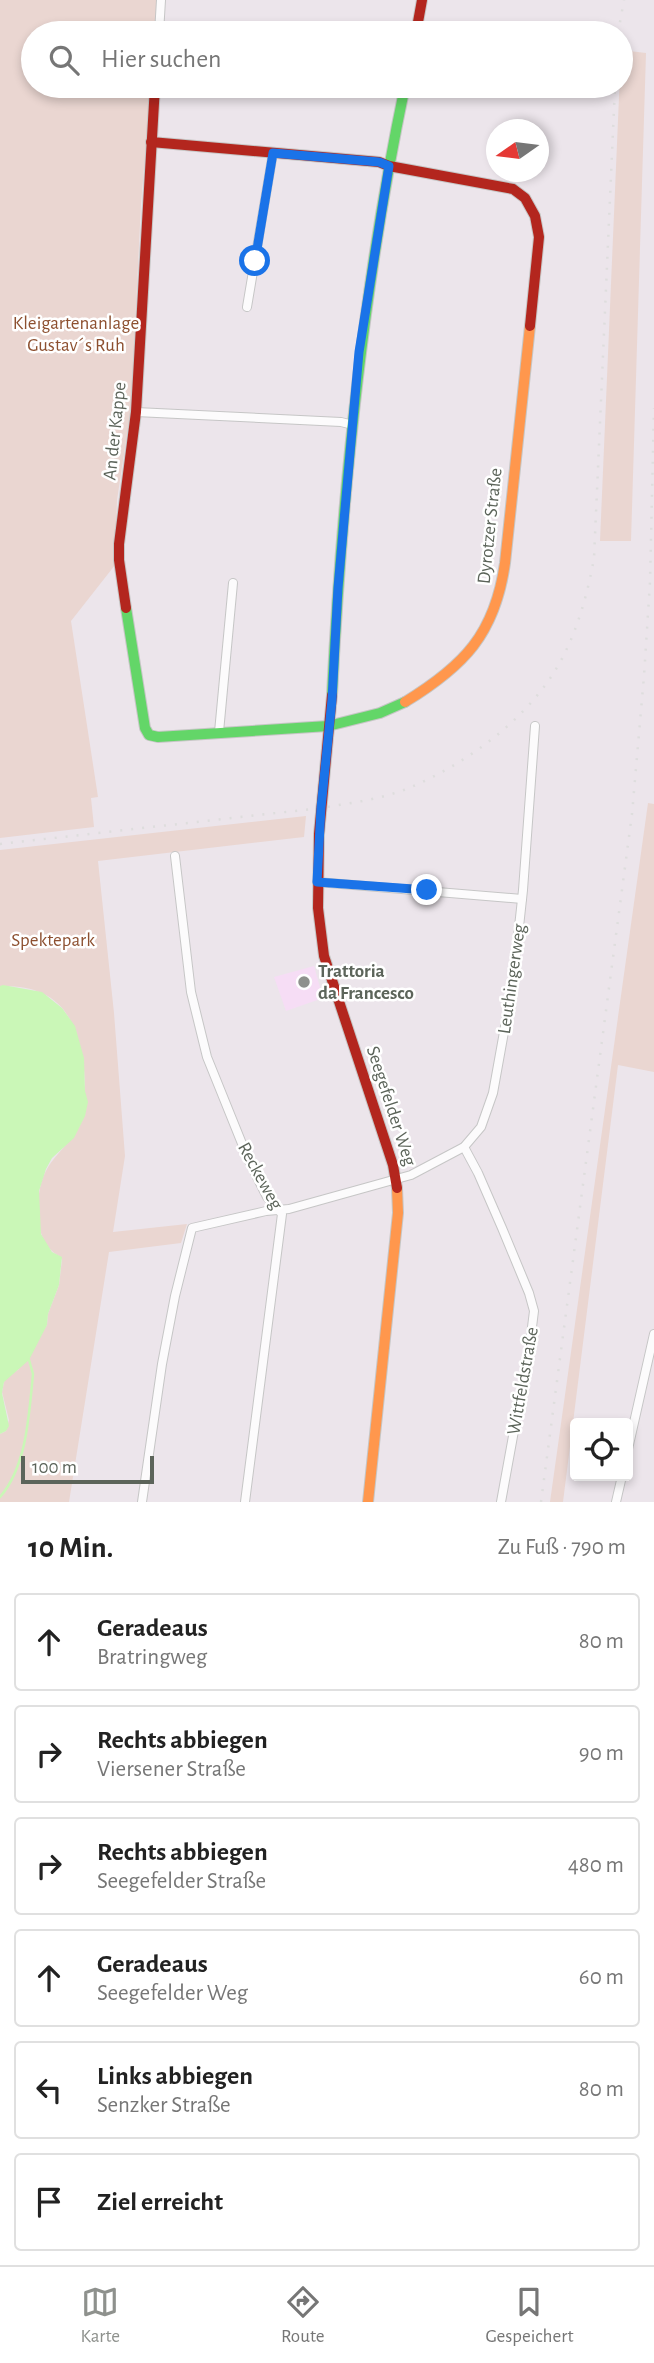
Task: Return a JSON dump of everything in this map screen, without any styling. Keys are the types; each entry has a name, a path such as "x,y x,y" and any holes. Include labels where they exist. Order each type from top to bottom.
{"street":[{"path":"160,21 161,0"},
{"path":"418,21 422,0"},
{"name":"An der Kappe","path":"149,735 145,728 119,560 136,412 154,98"},
{"name":"Seegefelder Weg","path":"368,1502 398,1213 396,1178 327,966 319,927 317,882 338,588 359,352 403,98"},
{"name":"Dyrotzer Straße","path":"149,735 158,737 330,726 381,714 440,678 460,662 489,624 498,603 505,563 539,237 533,208 526,198 513,189 379,162 151,142"},
{"path":"247,307 273,153"},
{"path":"136,412 341,422 353,425"},
{"path":"219,732 233,583"},
{"name":"Leuthingerweg","path":"142,1502 164,1350 192,1228 266,1210 280,1210 411,1175 464,1147 481,1127 493,1093 513,982 535,726"},
{"name":"Reckeweg","path":"175,856 192,996 207,1057 249,1161 267,1197 280,1210 282,1217 245,1502"},
{"path":"317,882 522,898"},
{"name":"Wittfeldstraße","path":"464,1147 502,1228 534,1311 502,1502"},
{"path":"633,1427 654,1334"},
{"path":"616,1502 621,1481"}],"shaded area":[{"path":"314,966 323,998 286,1011 274,977"},
{"path":"0,986 42,992 62,1008 75,1026 84,1058 88,1102 85,1116 74,1138 52,1158 39,1191 41,1234 52,1252 62,1257 59,1285 48,1314 47,1325 29,1360 4,1382 2,1393 9,1426 0,1434"}],"green space":[{"name":"Kleigartenanlage Gustav´s Ruh","path":"0,0 158,0 156,21 21,21 21,98 150,98 141,204 131,408 117,500 115,565 71,621 98,797 91,798 94,827 0,838"},
{"path":"633,51 646,53 631,541 600,541 619,98 633,98"},
{"path":"648,803 654,804 654,1072 618,1065 574,1418 570,1418 570,1446 563,1502 550,1502"},
{"name":"Spektepark","path":"306,816 304,837 98,861 125,1156 113,1232 187,1224 181,1243 109,1252 69,1502 0,1502 0,1434 6,1431 9,1420 2,1392 4,1382 18,1370 47,1325 48,1314 59,1285 62,1260 46,1245 43,1238 38,1216 39,1194 46,1171 82,1121 85,1085 84,1066 77,1038 59,1004 27,988 0,986 0,850"}],"waterway":[{"path":"0,1497 16,1470 25,1439 33,1374 29,1360"}],"railway":[{"path":"620,21 624,0"},
{"path":"0,844 321,808 388,795 429,779 469,756 506,728 538,695 559,664 573,635 588,589 594,558 614,98"},
{"path":"541,1502 632,814 650,582 654,408"}],"traffic: fast":[{"path":"332,695 356,389 377,237 403,98"},
{"path":"126,608 145,728 149,735 158,737 328,726 380,713 405,702"}],"traffic: slow":[{"path":"405,702 426,689 460,661 485,629 493,610 505,563 530,326"},
{"path":"368,1502 398,1213 397,1188"}],"traffic: jam":[{"path":"418,21 422,0"},
{"path":"126,608 119,544 136,412 154,98"},
{"path":"151,142 379,162 513,189 525,198 535,216 539,237 530,326"},
{"path":"332,695 319,834 318,908 324,956 393,1165 397,1188"}],"place":[{"name":"Trattoria da Francesco","path":"304,982"}],"route":[{"path":"255,261 273,153 379,162 389,166 359,352 338,588 317,882 427,890"}]}
